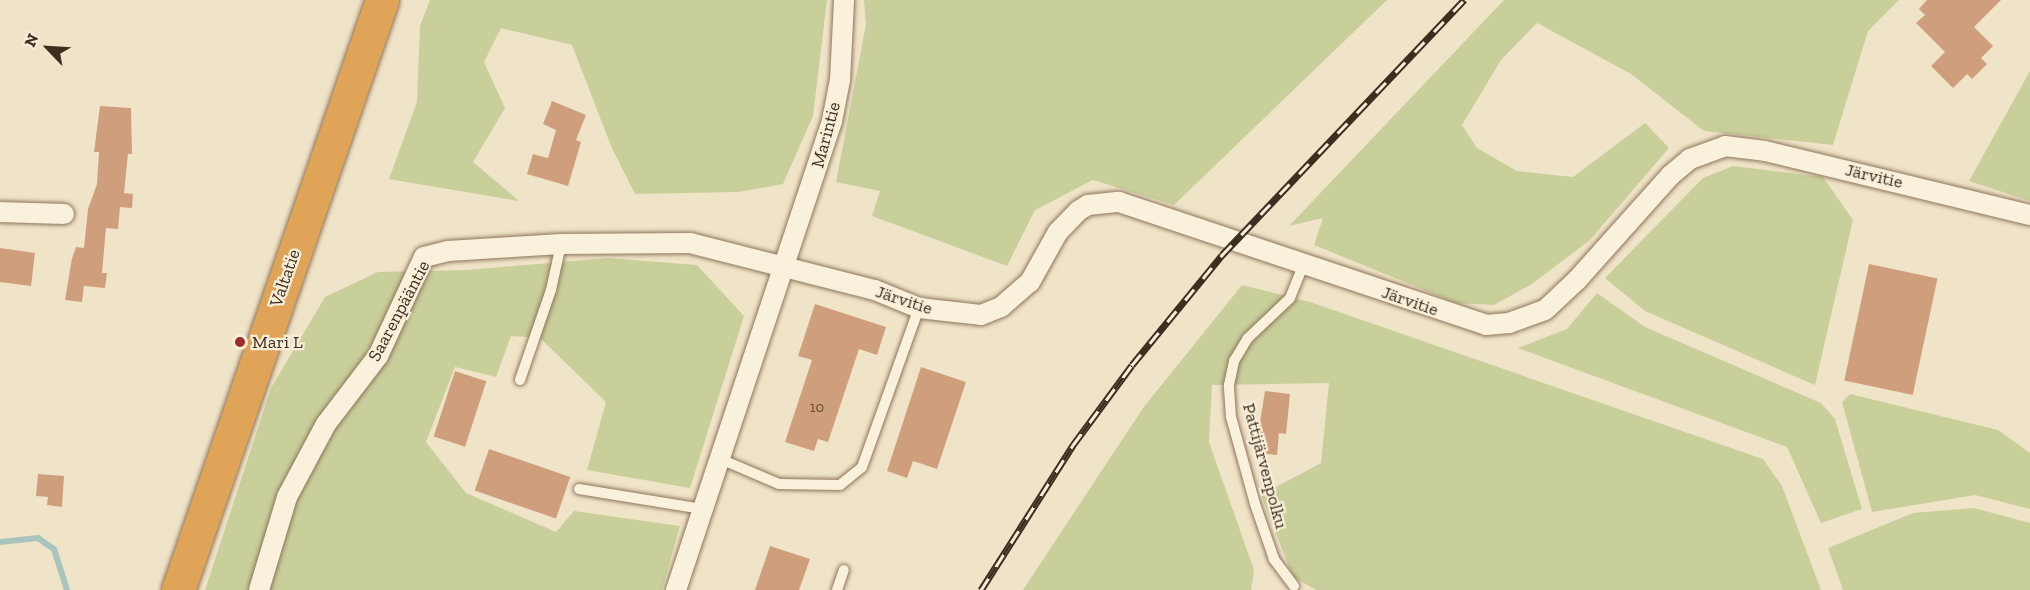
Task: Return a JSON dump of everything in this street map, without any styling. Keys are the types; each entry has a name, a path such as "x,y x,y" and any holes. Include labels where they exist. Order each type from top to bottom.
{"highway":[{"name":"Valtatie","path":"178,590 382,0"}],"street":[{"name":"Marintie","path":"676,590 718,458 832,121 840,80 844,0"},
{"name":"Järvitie","path":"784,266 875,290 920,308 971,315 1001,307 1030,282 1068,220 1088,205 1119,202 1470,322 1509,323 1545,310 1560,298 1671,175 1690,159 1725,146 1765,151 2030,215"},
{"path":"0,212 64,214"},
{"name":"Saarenpääntie","path":"259,590 286,497 326,424 378,356 424,256 448,251 561,244 682,243 784,266"}],"lane":[{"path":"520,380 551,290 561,244"},
{"name":"Pattijärvenpolku","path":"1294,586 1274,559 1255,504 1231,417 1229,385 1234,361 1247,339 1290,298 1304,264"},
{"path":"718,458 779,483 840,485 862,467 920,308"},
{"path":"579,489 702,509"},
{"path":"837,590 844,570"}],"green space":[{"path":"430,0 827,0 813,116 783,184 738,192 635,194 611,146 572,45 501,28 484,62 505,108 473,162 519,201 389,179 417,102 420,26"},
{"path":"864,0 1387,0 1174,205 1093,180 1035,210 1007,266 872,216 880,191 836,182 866,24"},
{"path":"1504,0 1899,0 1868,31 1833,145 1704,131 1631,74 1537,23 1501,60 1462,125 1477,148 1517,171 1573,177 1645,123 1669,148 1590,240 1532,284 1494,305 1456,303 1314,245 1323,218 1289,226"},
{"path":"2030,71 2030,201 1969,181"},
{"path":"1733,166 1823,177 1853,220 1815,385 1645,311 1605,278 1703,178"},
{"path":"608,258 697,265 744,316 690,488 587,470 606,402 540,338 511,336 496,377 455,367 426,442 466,493 556,532 574,511 680,526 662,590 205,590 271,388 325,297 378,272 465,270"},
{"path":"1242,285 1310,302 1763,459 1782,486 1821,590 1316,590 1293,577 1261,495 1321,463 1329,383 1212,385 1209,442 1254,570 1251,590 1023,590 1143,408"},
{"path":"1597,293 1645,327 1821,403 1835,419 1862,509 1821,523 1787,447 1518,348 1567,329"},
{"path":"1850,394 1998,430 2030,453 2030,509 1975,495 1872,512 1842,402"},
{"path":"1974,508 2030,523 2030,590 1843,590 1828,548 1913,513"}],"building":[{"path":"1927,0 2001,0 1974,27 1993,46 1981,58 1987,64 1972,79 1967,74 1953,88 1931,66 1945,52 1916,23 1925,15 1919,9"},
{"path":"552,101 586,115 576,140 581,142 568,186 527,174 533,154 548,158 556,130 543,124"},
{"path":"100,106 131,108 132,154 128,154 124,193 133,194 132,208 120,207 118,229 106,228 102,273 107,273 105,288 84,286 82,302 65,300 76,247 84,248 88,209 97,184 99,152 94,152"},
{"path":"0,248 35,253 31,286 0,282"},
{"path":"1869,264 1937,279 1913,395 1844,380"},
{"path":"815,304 886,327 877,355 859,349 828,442 818,439 814,451 785,442 812,360 798,356"},
{"path":"921,367 966,382 937,469 913,461 907,478 887,471"},
{"path":"455,371 486,381 465,447 434,437"},
{"path":"1265,391 1290,394 1286,434 1279,433 1277,455 1255,453"},
{"path":"489,449 570,477 556,519 475,491"},
{"path":"38,474 64,476 62,507 47,505 48,497 36,496"},
{"path":"770,546 810,559 799,590 755,590"}],"waterway":[{"path":"0,542 38,538 54,549 67,590"}],"railway":[{"path":"981,590 1073,445 1132,365 1222,255 1464,0"}],"place":[{"name":"Mari L","path":"240,342"}]}
